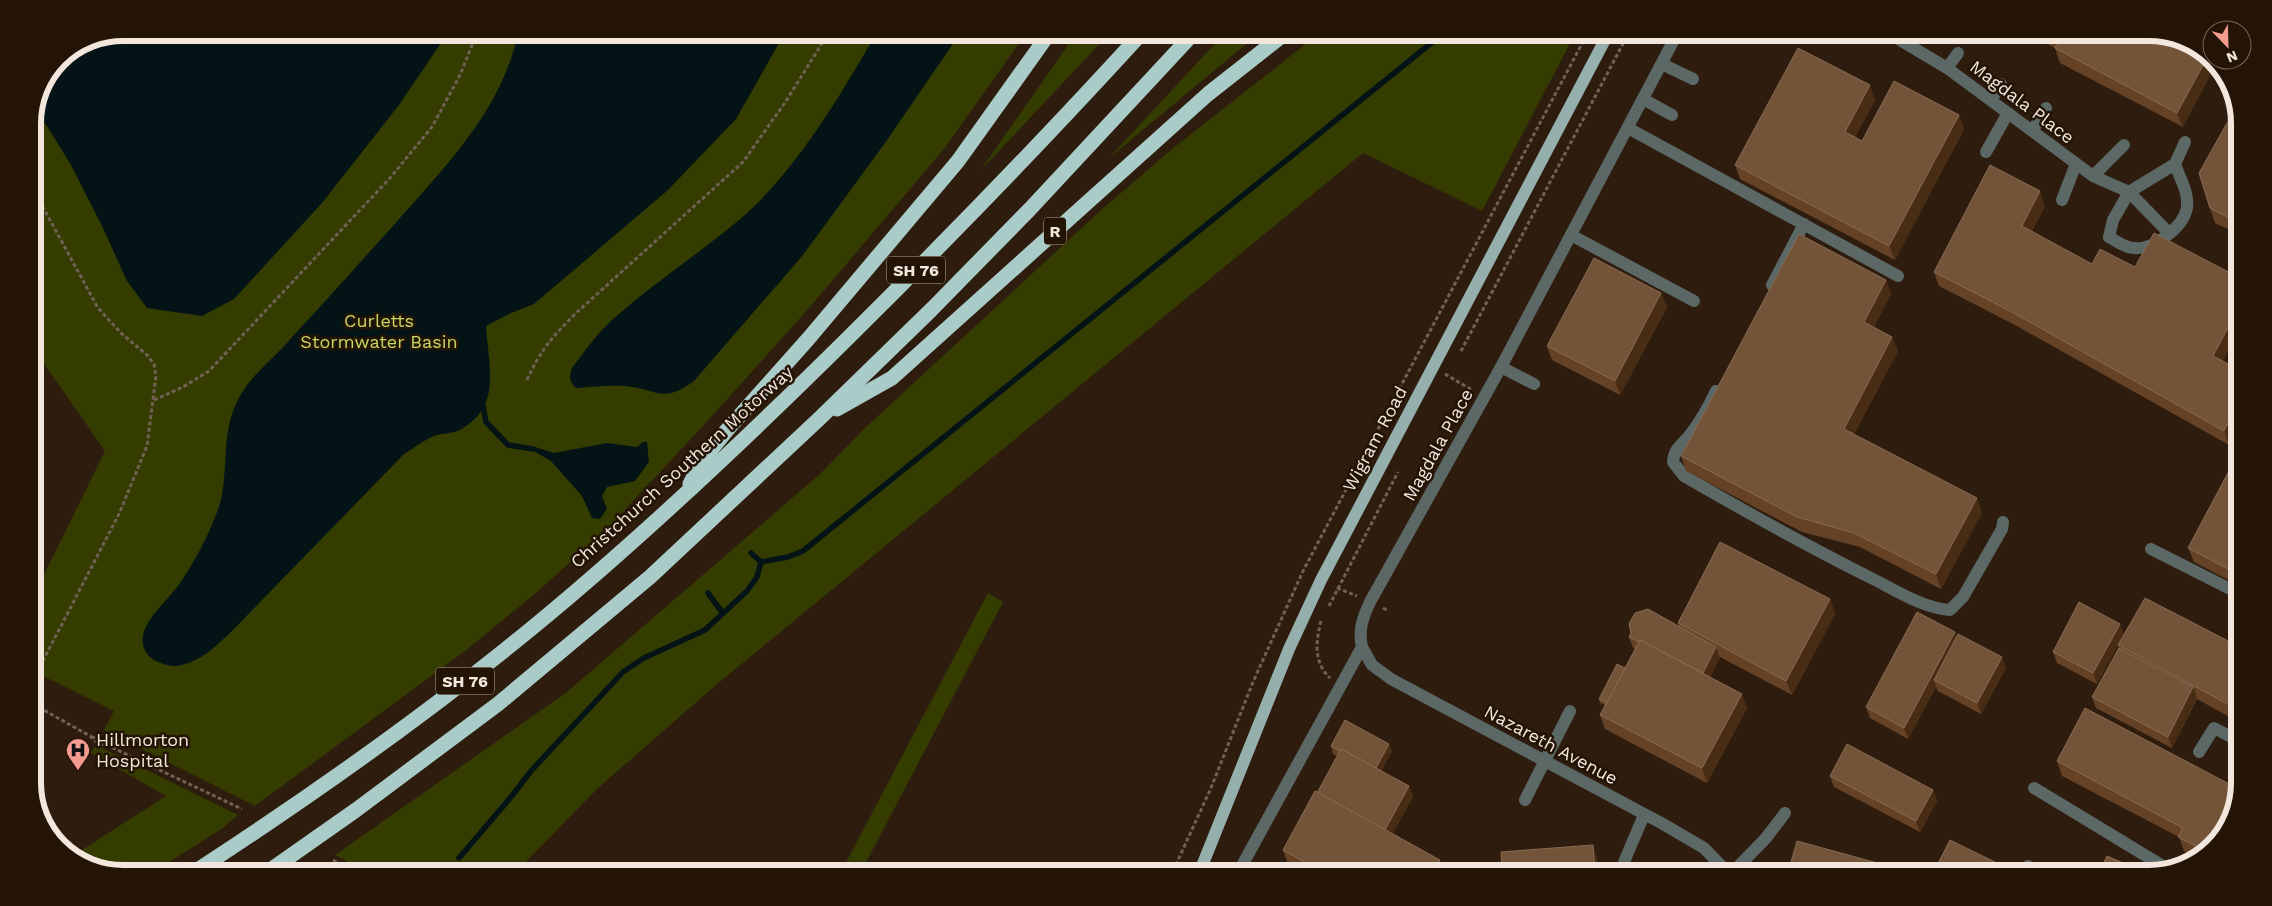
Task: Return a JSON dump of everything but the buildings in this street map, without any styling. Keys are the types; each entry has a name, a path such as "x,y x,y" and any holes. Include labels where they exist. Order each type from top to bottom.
{"highway":[{"path":"683,496 702,461 809,338 958,161 1044,41"},
{"name":"Christchurch Southern Motorway","path":"204,865 332,779 425,712 534,627 683,496 798,388 901,286 1134,41"},
{"name":"SH 76","path":"278,865 427,757 556,656 650,576 820,418 1030,209 1186,41"},
{"name":"R","path":"820,418 892,378 1208,94 1275,41"}],"main road":[{"name":"Wigram Road","path":"1202,865 1282,666 1321,580 1605,41"}],"street":[{"name":"Magdala Place","path":"1362,647 1361,620 1370,602 1502,367 1674,41"},
{"name":"Magdala Place","path":"1902,41 1947,68 2094,176 2129,192"},
{"path":"1947,68 1958,53"},
{"path":"1662,64 1693,79"},
{"path":"1991,100 2001,84"},
{"path":"1644,99 1672,116"},
{"path":"2033,130 2046,108"},
{"path":"1986,152 2008,113"},
{"path":"1628,128 1898,276"},
{"path":"2175,164 2186,191 2186,209 2182,220 2169,233 2152,245 2134,249 2109,237 2113,220 2129,192 2175,164 2185,142"},
{"path":"2094,176 2124,145"},
{"path":"2062,200 2076,164"},
{"path":"2129,192 2169,233"},
{"path":"1767,294 1804,224"},
{"path":"1571,235 1694,302"},
{"path":"1502,367 1534,384"},
{"path":"1721,382 1688,437 1680,443 1673,462 1684,476 1809,547 1917,601 1938,609 1950,610 1963,597 2002,529 2003,522"},
{"path":"2151,549 2231,589"},
{"path":"1242,865 1362,647"},
{"name":"Nazareth Avenue","path":"1362,647 1372,665 1391,680 1704,848 1720,865"},
{"path":"1525,800 1570,711"},
{"path":"2199,752 2214,728 2231,737"},
{"path":"2034,788 2159,864"},
{"path":"1740,865 1766,838 1785,813"},
{"path":"1624,862 1644,815"}],"path":[{"path":"154,400 183,387 209,371 390,178 432,127 460,75 474,41"},
{"path":"527,380 549,341 574,314 743,162 784,104 824,41"},
{"path":"1457,359 1624,41"},
{"path":"41,204 98,308 122,334 147,355 154,364 156,376 147,446 119,514 41,665"},
{"path":"1444,385 1453,368"},
{"path":"1448,376 1469,388"},
{"path":"1326,612 1399,471"},
{"path":"1322,620 1318,633 1319,662 1323,671 1332,680"},
{"path":"41,708 90,736 97,742 106,744 242,809"},
{"path":"332,860 342,865"}],"green space":[{"name":"Curletts Stormwater Basin","path":"124,41 1021,41 944,149 810,307 604,532 536,593 465,651 255,806 104,730 114,711 41,675 41,581 105,451 41,359 41,124 43,108 55,78 65,65 78,55 92,48"},
{"path":"1071,41 1102,41 980,171"},
{"path":"1217,41 1250,41 1108,159"},
{"path":"1309,41 1571,41 1482,211 1363,153 716,685 597,789 523,865 354,865 335,855 567,692 820,474 866,427 1100,211 1172,149"},
{"path":"988,593 1003,602 865,865 845,865"},
{"path":"96,745 238,815 220,830 164,865 108,863 82,854 79,852 166,796 91,753"}],"shaded area":[{"path":"124,41 442,41 399,105 322,203 234,299 202,316 147,308 127,281 71,165 42,120 43,108 55,78 65,65 78,55 108,43"},
{"path":"516,41 780,41 736,119 668,190 534,304 486,326 490,384 488,397 474,420 460,430 430,438 404,454 230,633 206,654 186,664 177,666 155,661 144,647 143,638 146,628 151,618 174,591 199,553 215,516 222,495 229,425 238,399 252,379 393,226 450,160 485,113 499,88"},
{"path":"872,41 955,41 885,143 803,255 694,381 683,388 666,394 624,386 576,388 572,384 570,374 572,368 590,344 626,308 739,220 759,201 779,180 815,133"},
{"path":"643,442 647,442 649,462 635,481 607,487 602,496 607,509 600,519 592,518 582,496 551,461 525,446 532,446 554,453 607,443 637,447"}],"waterway":[{"path":"761,562 788,557 803,551 1434,41"},
{"path":"482,401 486,422 508,445 533,449"},
{"path":"751,553 761,562"},
{"path":"459,858 531,771 623,672 644,658 705,630 747,591 757,577 761,562"},
{"path":"708,593 722,612"}],"place":[{"name":"Hillmorton Hospital","path":"78,771"}]}
